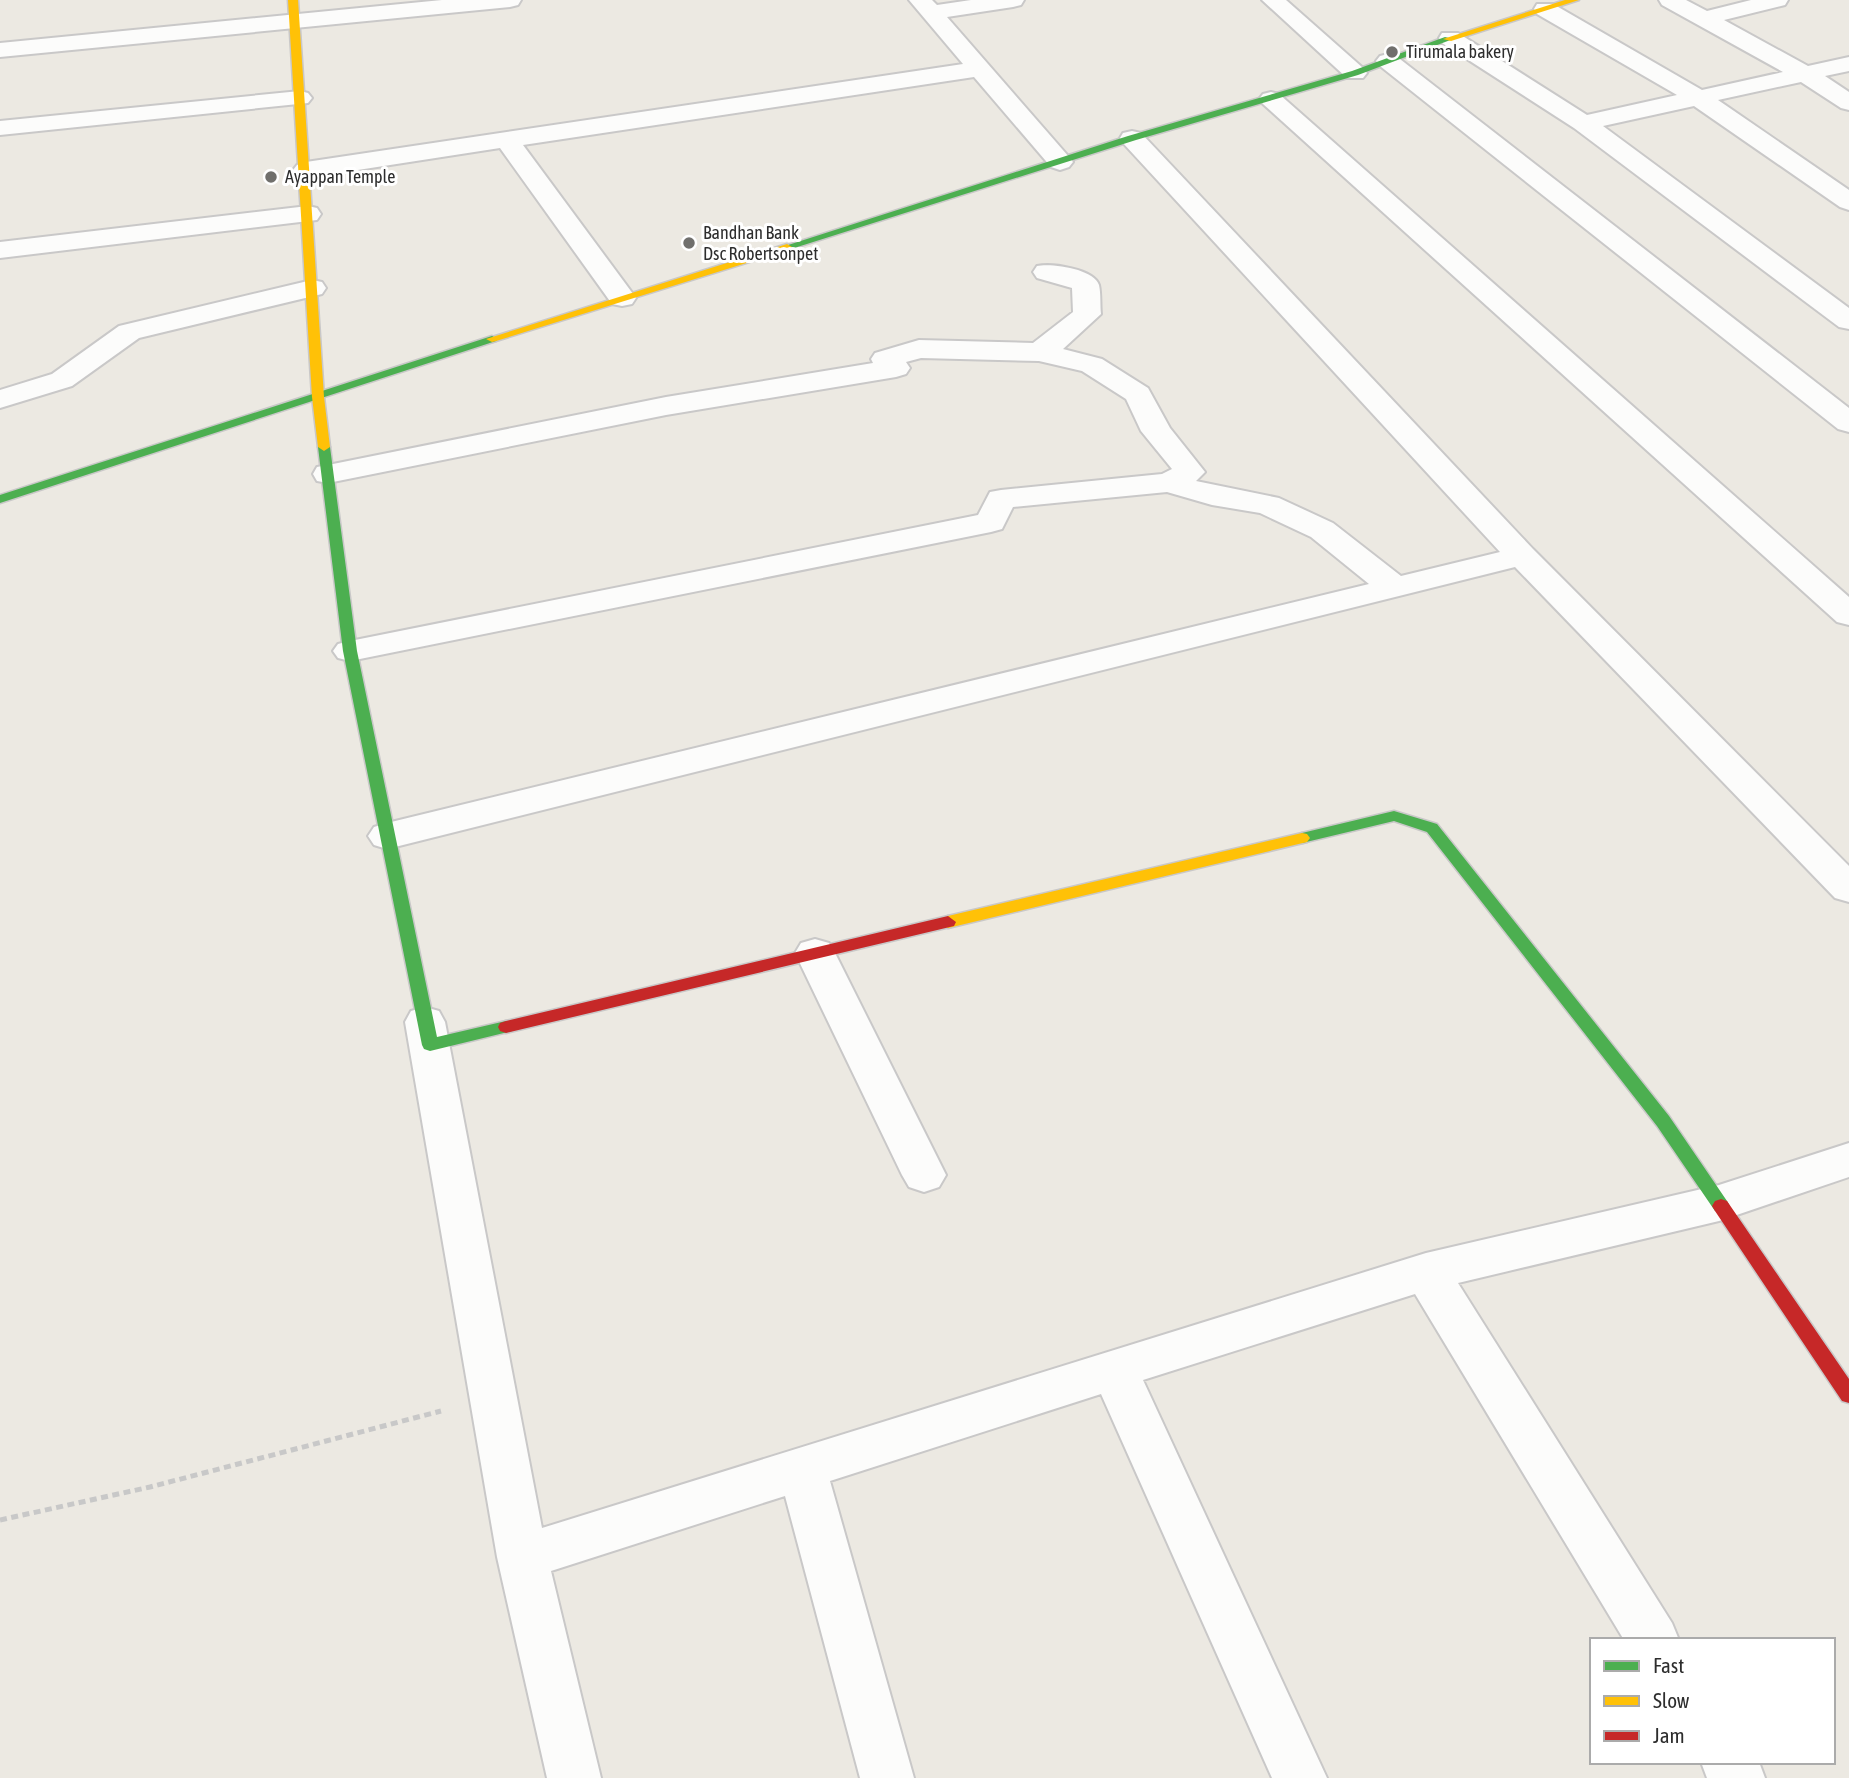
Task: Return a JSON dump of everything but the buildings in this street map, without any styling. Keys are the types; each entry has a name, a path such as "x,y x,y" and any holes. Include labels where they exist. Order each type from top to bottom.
{"street":[{"path":"0,50 294,11 510,0"},
{"path":"925,6 1013,0"},
{"path":"1273,0 1355,73"},
{"path":"0,499 622,298 1132,138 1355,73 1450,38 1574,0"},
{"path":"1670,0 1805,74 1849,103"},
{"path":"1706,18 1777,0"},
{"path":"925,6 1060,162"},
{"path":"1545,9 1699,98 1849,202"},
{"path":"294,11 306,170 318,397 350,651 425,1023 522,1557 574,1778"},
{"path":"1450,38 1583,123 1849,321"},
{"path":"1388,61 1849,423"},
{"path":"1583,123 1849,64"},
{"path":"306,170 980,69"},
{"path":"0,128 300,98"},
{"path":"1271,99 1849,615"},
{"path":"1132,138 1522,556 1849,888"},
{"path":"506,139 622,298"},
{"path":"0,250 308,214"},
{"path":"1039,352 1058,340 1087,314 1085,284 1069,276 1047,272"},
{"path":"0,399 62,380 129,332 312,288"},
{"path":"328,474 666,406 896,368 885,359 919,349 1039,352 1092,365 1138,394 1156,431 1190,472 1168,483 1001,499 992,522 350,651"},
{"path":"1168,483 1212,496 1268,506 1290,515 1322,530 1393,586"},
{"path":"387,836 1522,556"},
{"path":"425,1023 430,1045 1394,816 1432,828 1662,1121 1849,1395"},
{"path":"815,953 924,1175"},
{"path":"522,1557 1426,1272 1719,1203 1849,1160"},
{"path":"1426,1272 1652,1638"},
{"path":"1114,1369 1300,1778"},
{"path":"802,1468 887,1778"}],"path":[{"path":"0,1520 150,1487 493,1397"}],"traffic: fast":[{"path":"787,247 1132,138 1355,73 1448,39"},
{"path":"0,499 492,339"},
{"path":"324,447 350,651 430,1045 506,1027"},
{"path":"1302,838 1394,816 1432,828 1663,1121 1721,1206"}],"traffic: slow":[{"path":"293,0 318,397 324,447"},
{"path":"1448,39 1574,0"},
{"path":"492,339 787,247"},
{"path":"948,922 1302,838"}],"traffic: jam":[{"path":"506,1027 948,922"},
{"path":"1721,1206 1849,1395"}],"place":[{"name":"Tirumala bakery","path":"1392,52"},
{"name":"Ayappan Temple","path":"271,177"},
{"name":"Bandhan Bank Dsc Robertsonpet","path":"689,243"}]}
